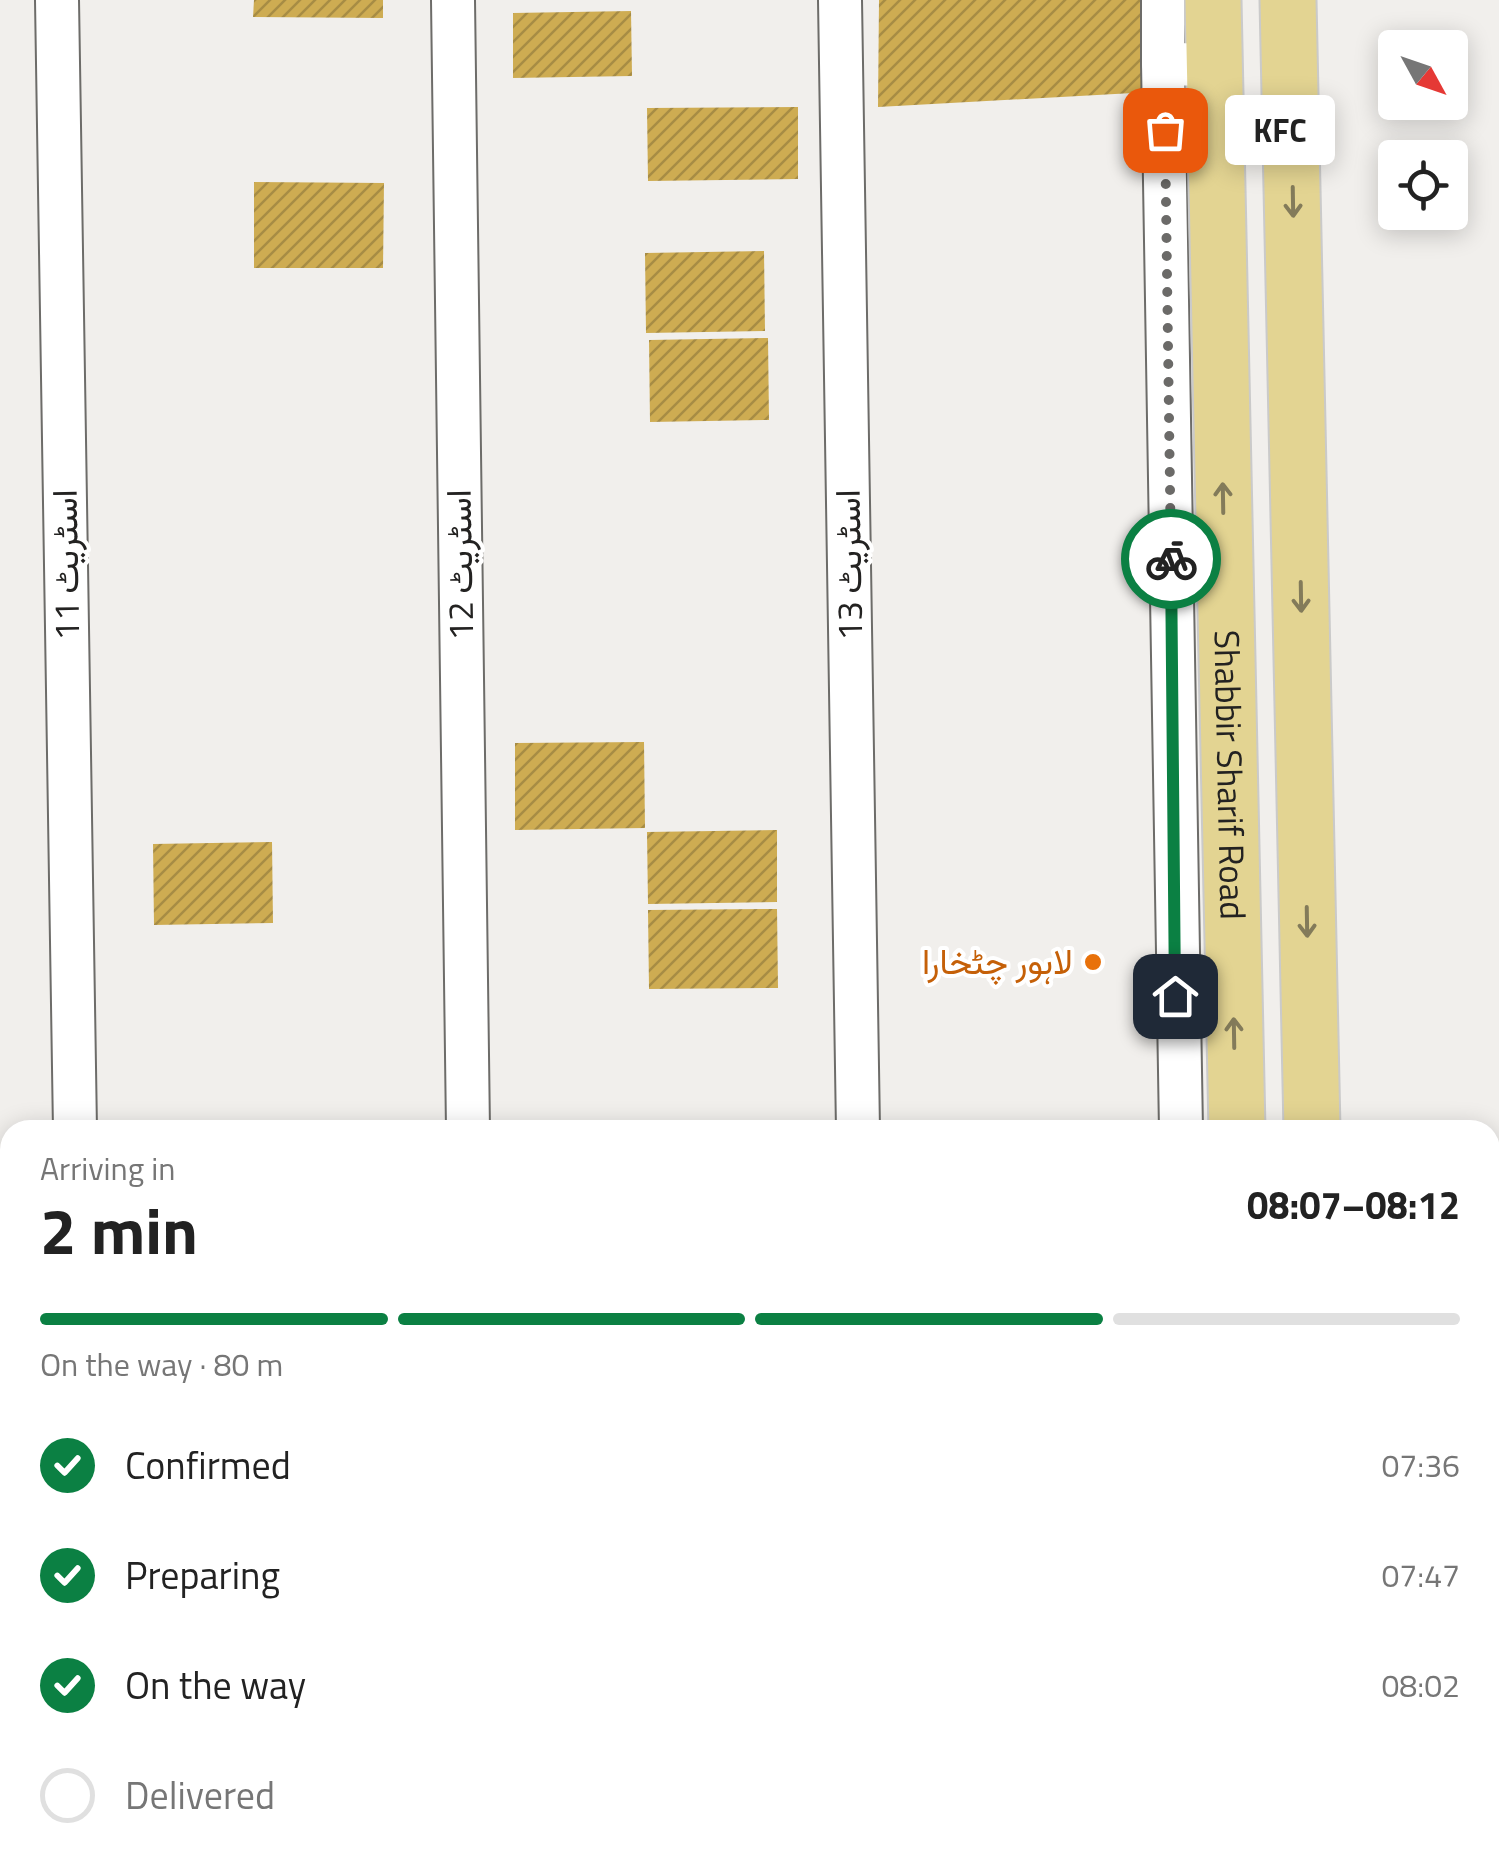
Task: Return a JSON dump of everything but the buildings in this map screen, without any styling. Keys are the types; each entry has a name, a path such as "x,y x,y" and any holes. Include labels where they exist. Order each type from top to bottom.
{"main road":[{"name":"Shabbir Sharif Road","path":"1213,0 1188,65 1236,1120"},
{"path":"1288,0 1312,1120"}],"street":[{"name":"اسٹریٹ 11","path":"57,0 74,1120"},
{"name":"اسٹریٹ 12","path":"453,0 468,1120"},
{"name":"اسٹریٹ 13","path":"840,0 858,1120"},
{"path":"1163,0 1188,65 1180,1120"}],"way so far":[{"path":"1165,130 1172,411 1171,559"}],"place":[{"name":"KFC","path":"1165,130"},
{"name":"لاہور چٹخارا","path":"1093,962"}],"route":[{"path":"1171,559 1175,996"}]}
